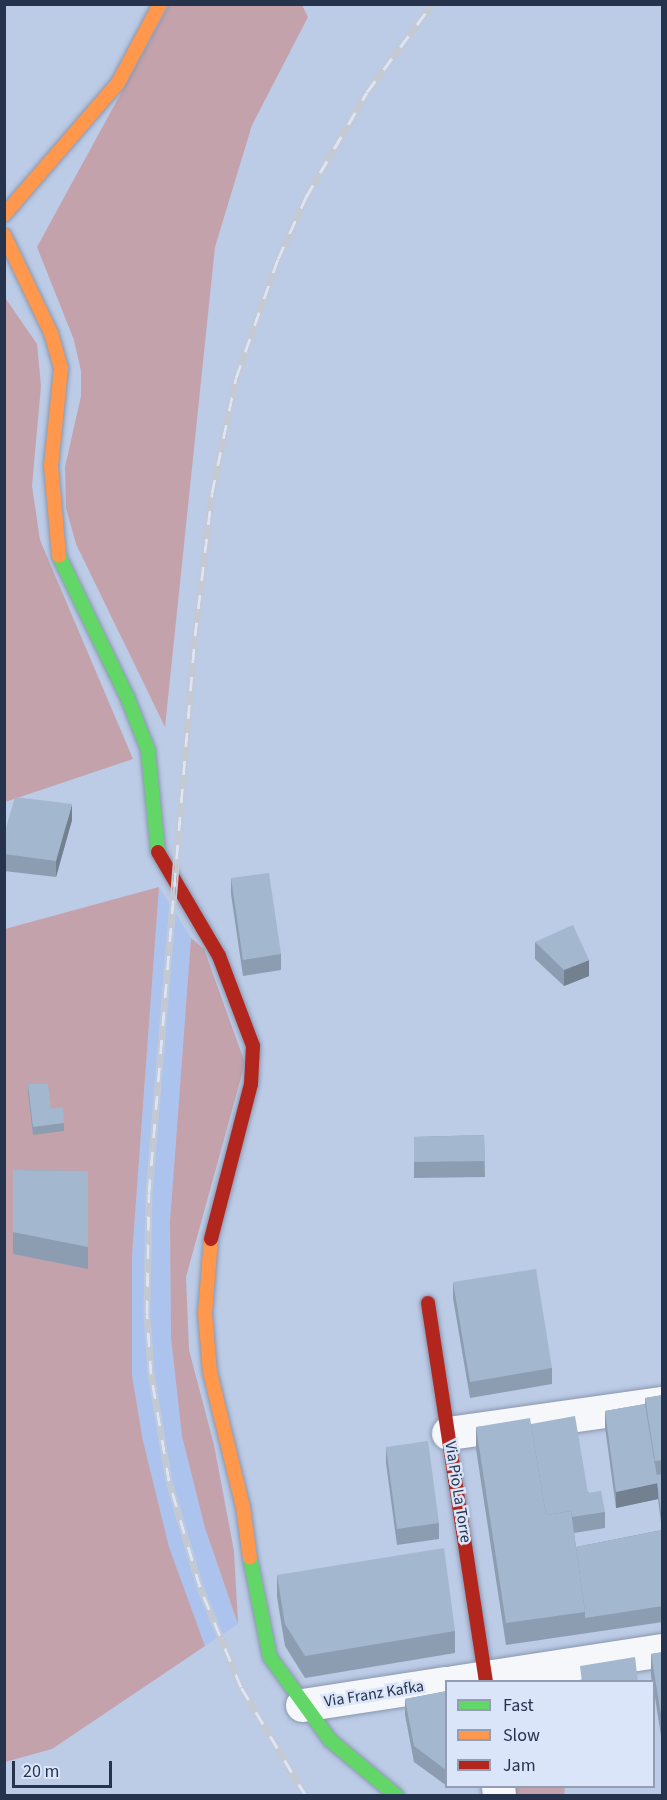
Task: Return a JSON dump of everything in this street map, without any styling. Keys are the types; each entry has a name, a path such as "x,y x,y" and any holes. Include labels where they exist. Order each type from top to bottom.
{"street":[{"path":"4,215 118,83 160,4"},
{"path":"4,235 51,333 61,369 51,466 56,550 128,699 148,750 158,853 203,926 249,1028 252,1084 208,1250 205,1313 210,1372 243,1507 258,1612 270,1657 302,1705 330,1740 397,1796"},
{"name":"Via Pio La Torre","path":"428,1303 486,1679"},
{"path":"448,1433 663,1403"},
{"path":"486,1679 663,1650"},
{"name":"Via Franz Kafka","path":"302,1705 445,1683"}],"shaded area":[{"path":"169,5 302,5 308,17 252,125 215,247 165,727 76,544 66,508 65,467 81,396 81,371 74,340 37,247"},
{"path":"4,296 37,344 41,386 32,486 40,540 133,759 5,802"},
{"path":"159,887 191,938 170,1221 171,1338 182,1436 205,1528 238,1624 205,1646 169,1548 143,1441 132,1375 132,1257"},
{"path":"159,887 132,1256 132,1375 143,1441 169,1547 205,1646 52,1749 5,1762 5,929"},
{"path":"191,938 204,949 245,1063 186,1277 189,1350 214,1445 234,1551 238,1624 205,1528 182,1436 171,1338 170,1221"},
{"path":"514,1788 565,1788 564,1795 515,1795"}],"building":[{"path":"15,797 72,804 56,861 4,854 4,835"},
{"path":"269,873 281,954 243,960 231,878"},
{"path":"573,925 589,960 564,970 535,942"},
{"path":"28,1084 48,1084 51,1109 63,1107 64,1123 33,1127"},
{"path":"484,1135 485,1161 414,1162 414,1137"},
{"path":"13,1170 88,1171 88,1247 13,1232"},
{"path":"536,1269 552,1368 470,1382 453,1282"},
{"path":"663,1395 663,1460 655,1461 645,1398"},
{"path":"645,1404 658,1483 616,1492 605,1411"},
{"path":"575,1416 588,1493 601,1491 605,1512 572,1517 571,1511 546,1515 531,1424"},
{"path":"530,1418 546,1515 571,1511 585,1612 506,1623 476,1427"},
{"path":"428,1441 439,1523 397,1529 386,1447"},
{"path":"663,1474 663,1504 661,1504 661,1512 656,1475"},
{"path":"663,1530 663,1606 585,1618 576,1547"},
{"path":"444,1548 455,1631 305,1656 285,1624 277,1575"},
{"path":"663,1652 663,1727 651,1654"},
{"path":"635,1657 638,1680 582,1680 580,1666"},
{"path":"445,1691 445,1769 414,1746 405,1699"}],"railway":[{"path":"306,1796 241,1687 200,1587 169,1481 151,1374 147,1314 149,1193 195,636 212,493 236,378 278,259 306,197 367,92 432,4"}],"traffic: fast":[{"path":"59,556 128,699 148,750 158,852"},
{"path":"250,1558 270,1657 330,1740 397,1796"}],"traffic: slow":[{"path":"4,215 118,83 160,4"},
{"path":"4,235 51,333 61,369 51,466 59,556"},
{"path":"211,1239 205,1313 210,1372 243,1507 250,1558"}],"traffic: jam":[{"path":"158,852 219,956 253,1046 251,1084 211,1239"},
{"path":"428,1303 486,1680"}]}
